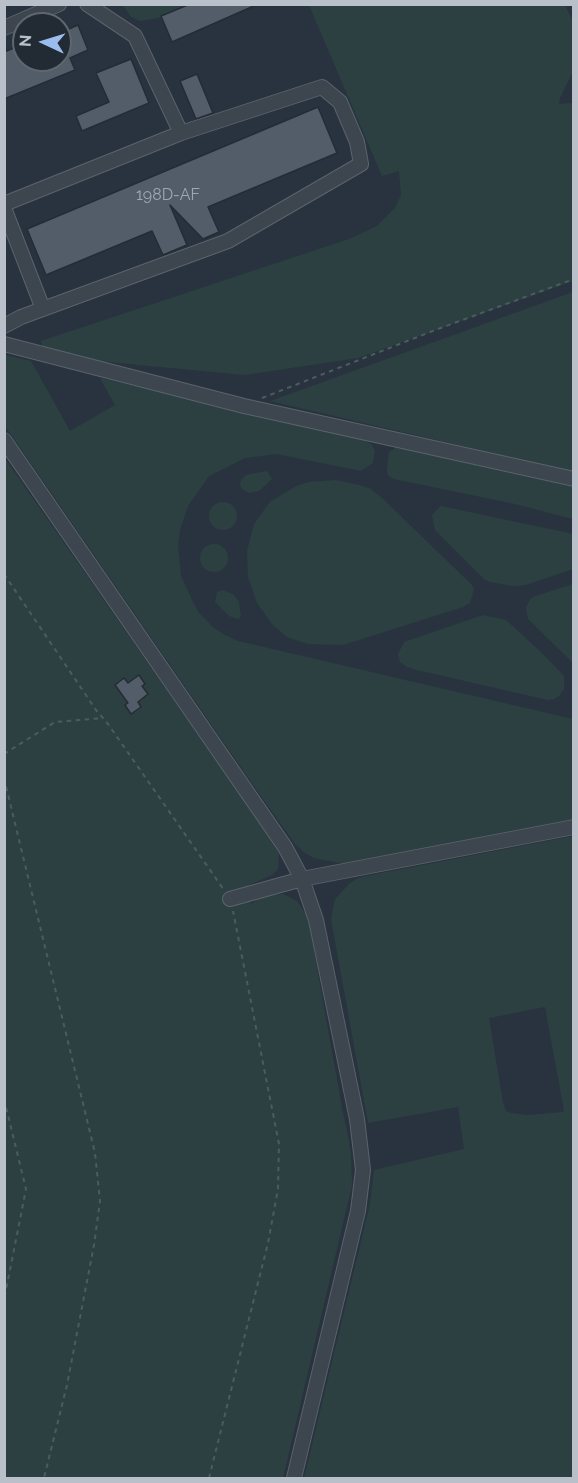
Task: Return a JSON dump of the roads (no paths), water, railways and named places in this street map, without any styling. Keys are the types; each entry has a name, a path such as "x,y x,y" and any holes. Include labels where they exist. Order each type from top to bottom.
{"street":[{"path":"4,28 59,4"},
{"path":"87,4 135,36 181,133"},
{"path":"4,204 181,133 322,87 340,102 357,142 361,164 228,241 43,309 4,326"},
{"path":"4,208 43,309"},
{"path":"4,344 244,406 573,479"},
{"path":"4,440 285,847 302,879 316,920 352,1096 363,1170 358,1211 294,1479"},
{"path":"230,899 302,879 573,827"}]}
